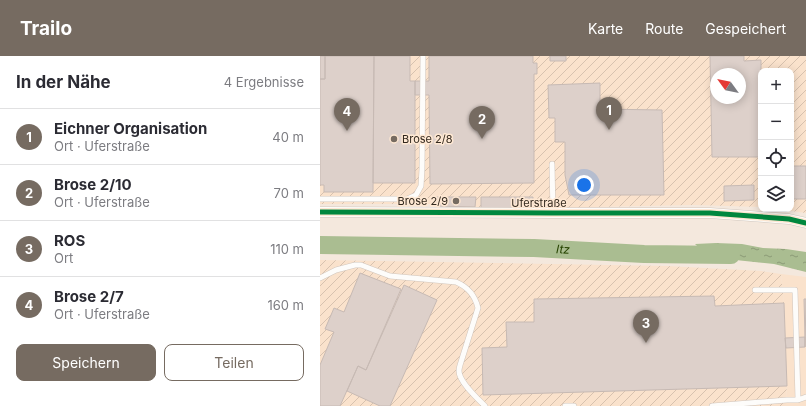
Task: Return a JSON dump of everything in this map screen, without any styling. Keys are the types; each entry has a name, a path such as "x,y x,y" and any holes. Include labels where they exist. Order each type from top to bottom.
{"street":[{"name":"Uferstraße","path":"320,212 710,213 789,219 806,223"}],"lane":[{"path":"320,199 407,198 416,194 421,186 422,169 423,56"},
{"path":"552,164 553,213"},
{"path":"320,278 336,270 361,265 390,276 456,282 463,285 468,289 477,302 478,308 459,371 460,376 469,390 485,406"},
{"path":"755,290 795,290 798,400"},
{"path":"712,406 798,400 806,397"},
{"path":"565,406 574,406"}],"shaded area":[{"path":"320,56 806,56 806,213 794,211 794,68 758,68 758,207 694,205 481,208 436,206 436,204 320,204"},
{"path":"320,260 667,266 761,271 781,274 784,303 787,406 320,406"},
{"path":"781,274 806,277 806,406 787,406 784,303"}],"water":[{"path":"695,244 742,244 763,248 806,252 806,272 774,264 726,259 713,261"}],"building":[{"path":"320,56 325,56 325,79 320,79"},
{"path":"325,56 374,56 373,192 324,192 324,185 320,185 320,79 325,79"},
{"name":"Brose 2/8","path":"374,56 410,56 410,81 415,81 415,183 373,183"},
{"path":"429,56 533,56 533,63 537,63 537,74 534,74 534,183 430,184 429,95 415,95 415,81 429,81"},
{"path":"550,56 566,56 566,61 550,61"},
{"path":"710,56 744,56 744,61 761,60 761,68 758,68 758,157 712,157 711,104 746,104 746,68 710,68"},
{"path":"600,83 600,109 662,110 664,195 569,195 565,175 565,142 555,142 555,118 549,118 548,85"},
{"path":"794,166 806,166 806,199 794,199"},
{"path":"754,185 754,200 724,201 724,186"},
{"name":"Brose 2/9","path":"436,197 476,197 475,207 436,206"},
{"path":"481,197 533,197 533,208 481,208"},
{"path":"360,273 401,289 366,370 358,366 340,406 320,406 320,365 334,332 325,329 334,308 344,312"},
{"path":"404,285 437,300 390,406 380,406 347,391 358,366 366,370"},
{"path":"714,296 715,306 784,303 787,386 483,395 482,348 507,347 506,322 534,322 534,299"},
{"path":"804,299 806,299 805,347 805,337"},
{"path":"805,337 805,347 786,348 785,338"}],"waterway":[{"name":"Itz","path":"320,245 534,248 644,254 731,255"}],"cycle path":[{"path":"320,212 710,213 789,219 806,223"}],"place":[{"name":"Eichner Organisation","path":"609,130"},
{"name":"Brose 2/7","path":"347,131"},
{"name":"Brose 2/8","path":"394,139"},
{"name":"Brose 2/10","path":"482,139"},
{"name":"Brose 2/9","path":"456,201"},
{"name":"ROS","path":"646,343"}]}
